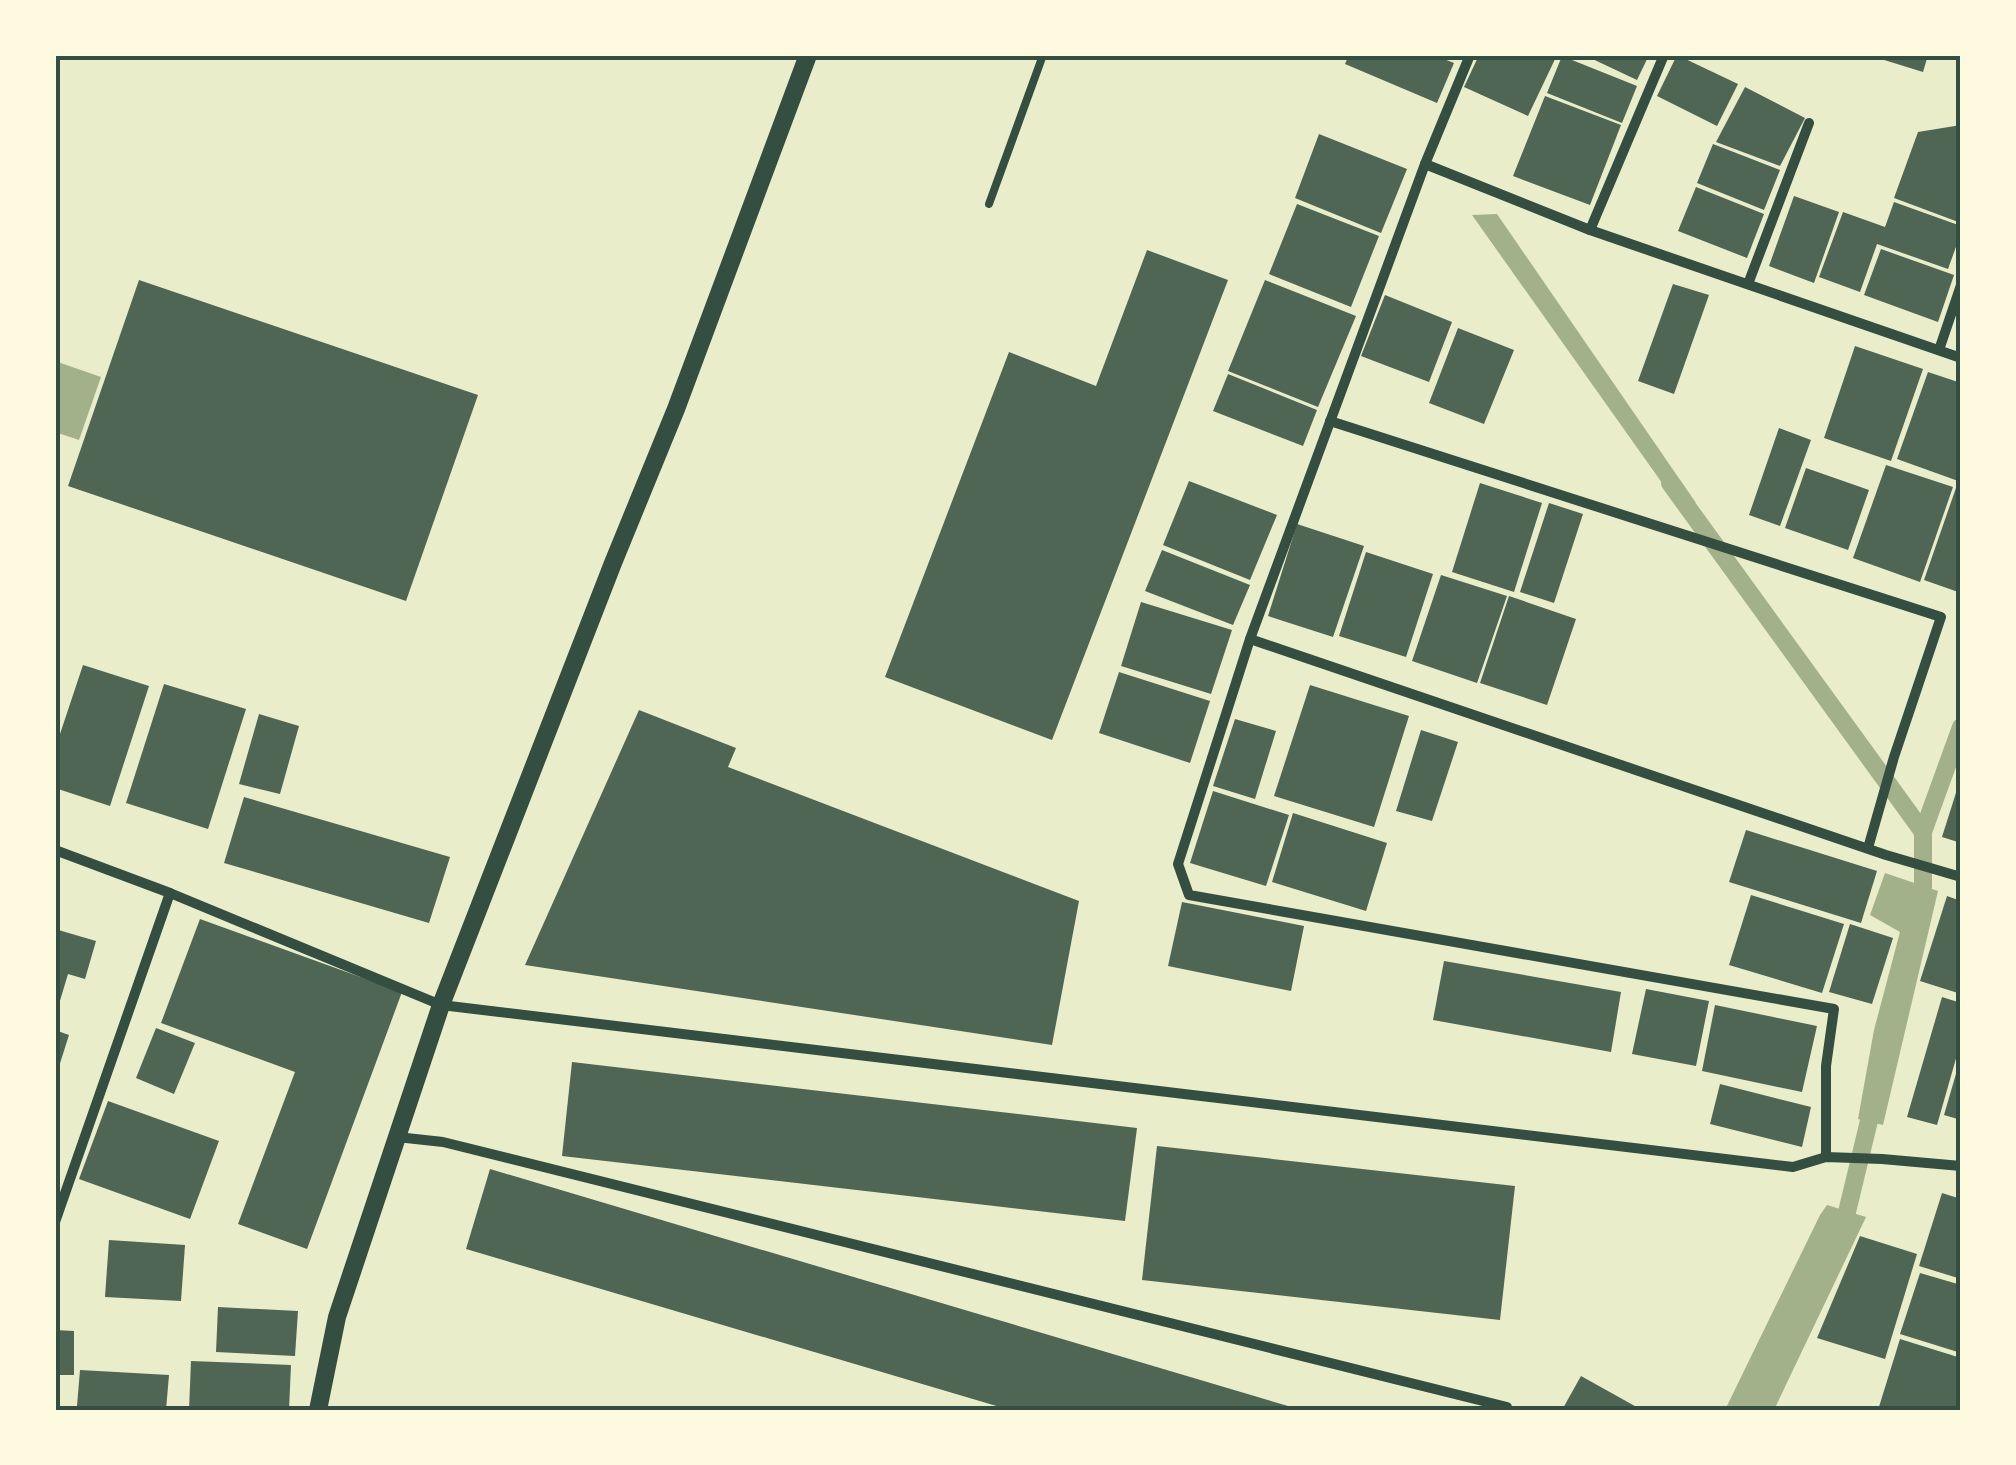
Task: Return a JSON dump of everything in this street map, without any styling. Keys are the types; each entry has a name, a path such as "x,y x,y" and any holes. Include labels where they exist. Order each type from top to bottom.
{"street":[{"path":"318,1410 338,1317 441,1005 676,409 808,55"},
{"path":"1470,55 1425,164 1250,638 1178,864 1189,895 1834,1009 1826,1066 1826,1157"},
{"path":"1590,230 1664,55"},
{"path":"1748,284 1810,122"},
{"path":"1425,164 1590,230 1961,358"},
{"path":"1939,350 1961,284"},
{"path":"1330,421 1941,617 1868,848"},
{"path":"1250,638 1886,855 1956,875"},
{"path":"55,850 170,892 441,1005 1793,1167 1826,1157 1961,1166"},
{"path":"55,1222 170,892"},
{"path":"396,1136 463,1147 1506,1407 1505,1410"}],"lane":[{"path":"989,204 1043,55"}],"shaded area":[{"path":"1497,214 1696,503 1672,497 1472,215"},
{"path":"55,361 101,377 79,440 55,432"},
{"path":"1885,873 1938,891 1883,1125 1858,1119 1874,1030 1900,932 1870,915"},
{"path":"1827,1205 1866,1217 1774,1410 1725,1410 1820,1215"}],"building":[{"path":"1349,55 1434,55 1454,63 1437,103 1345,64"},
{"path":"1479,55 1557,55 1528,116 1464,87"},
{"path":"1584,55 1649,55 1637,80"},
{"path":"1677,55 1738,84 1717,126 1657,96"},
{"path":"1868,55 1928,55 1923,72"},
{"path":"1562,56 1637,86 1622,123 1547,93"},
{"path":"1745,87 1805,118 1780,166 1716,142"},
{"path":"1545,96 1621,125 1590,205 1513,176"},
{"path":"1961,125 1961,223 1894,198 1918,132"},
{"path":"1319,134 1407,169 1381,233 1295,198"},
{"path":"1713,144 1780,170 1764,210 1697,183"},
{"path":"1696,187 1764,214 1747,258 1678,231"},
{"path":"1794,196 1839,212 1814,283 1769,266"},
{"path":"1894,202 1961,226 1948,269 1877,244 1860,292 1819,277 1843,212 1885,227"},
{"path":"1297,204 1379,236 1351,307 1269,274"},
{"path":"1881,249 1954,275 1938,322 1864,295"},
{"path":"1147,250 1228,280 1052,740 885,677 1009,352 1096,386"},
{"path":"139,280 478,395 406,601 68,486"},
{"path":"1265,280 1356,316 1318,407 1228,371"},
{"path":"1673,284 1709,295 1674,394 1638,381"},
{"path":"1385,295 1452,322 1429,382 1361,356"},
{"path":"1458,328 1514,350 1484,424 1429,403"},
{"path":"1855,346 1923,369 1891,461 1824,438"},
{"path":"1928,372 1961,383 1961,482 1897,459"},
{"path":"1228,374 1317,410 1303,446 1213,411"},
{"path":"1779,428 1811,440 1780,526 1749,515"},
{"path":"1886,465 1953,487 1920,582 1853,558"},
{"path":"1806,468 1869,490 1848,550 1785,528"},
{"path":"1189,481 1277,515 1250,580 1163,545"},
{"path":"1480,483 1542,503 1514,592 1452,572"},
{"path":"1957,485 1961,486 1961,593 1924,580"},
{"path":"1549,503 1583,514 1554,603 1520,592"},
{"path":"1297,524 1364,546 1333,637 1268,616"},
{"path":"1162,550 1250,585 1233,625 1145,591"},
{"path":"1366,552 1433,574 1406,657 1339,636"},
{"path":"1441,575 1507,596 1477,683 1412,661"},
{"path":"1509,596 1576,619 1547,705 1480,683"},
{"path":"1141,602 1232,630 1211,694 1121,666"},
{"path":"83,665 149,686 110,806 55,788 55,749"},
{"path":"1119,672 1210,701 1190,763 1099,733"},
{"path":"164,684 246,709 208,829 126,803"},
{"path":"1310,685 1409,716 1374,827 1274,796"},
{"path":"639,710 736,748 728,767 1079,901 1052,1045 525,965"},
{"path":"259,714 299,726 280,794 239,784"},
{"path":"1235,719 1276,731 1255,799 1213,786"},
{"path":"1421,730 1458,742 1432,821 1396,811"},
{"path":"1961,780 1961,843 1942,837"},
{"path":"1213,791 1289,815 1266,886 1190,863"},
{"path":"244,797 450,857 429,923 224,863"},
{"path":"1293,813 1387,843 1366,911 1272,882"},
{"path":"1746,830 1877,871 1861,923 1729,882"},
{"path":"1751,895 1844,924 1822,993 1729,965"},
{"path":"1947,896 1961,901 1961,994 1920,981"},
{"path":"1182,902 1304,926 1291,991 1168,966"},
{"path":"200,919 402,992 307,1249 238,1224 295,1072 161,1023"},
{"path":"1850,924 1893,938 1872,1004 1829,992"},
{"path":"55,929 96,941 85,979 68,974 56,1014"},
{"path":"1444,961 1621,992 1611,1052 1433,1020"},
{"path":"1646,989 1709,1001 1696,1066 1632,1054"},
{"path":"1942,997 1961,1003 1961,1041 1937,1125 1907,1117"},
{"path":"1715,1005 1817,1026 1802,1092 1702,1071"},
{"path":"156,1028 195,1043 174,1094 136,1078"},
{"path":"55,1030 69,1035 56,1076 55,1076"},
{"path":"1961,1060 1961,1120 1944,1115"},
{"path":"572,1062 1137,1128 1125,1221 562,1156"},
{"path":"1720,1084 1811,1107 1802,1147 1710,1124"},
{"path":"108,1101 219,1141 190,1219 79,1179"},
{"path":"1157,1146 1515,1186 1500,1320 1142,1280"},
{"path":"490,1169 1288,1406 1286,1410 1010,1410 466,1249"},
{"path":"1942,1193 1961,1199 1961,1279 1919,1266"},
{"path":"1860,1236 1917,1254 1885,1359 1817,1338"},
{"path":"109,1240 185,1245 181,1301 105,1297"},
{"path":"1920,1273 1961,1285 1961,1353 1900,1334"},
{"path":"218,1307 298,1311 295,1356 216,1352"},
{"path":"55,1330 74,1331 74,1375 55,1375"},
{"path":"1900,1339 1961,1358 1961,1391 1955,1410 1878,1410"},
{"path":"191,1361 291,1365 289,1410 189,1410"},
{"path":"80,1370 169,1375 166,1410 77,1406"},
{"path":"1581,1376 1642,1410 1562,1410"}],"waterway":[{"path":"1670,483 1923,832"},
{"path":"1917,909 1923,887 1923,832 1961,727"},
{"path":"1838,1229 1847,1212 1874,1100"}]}
